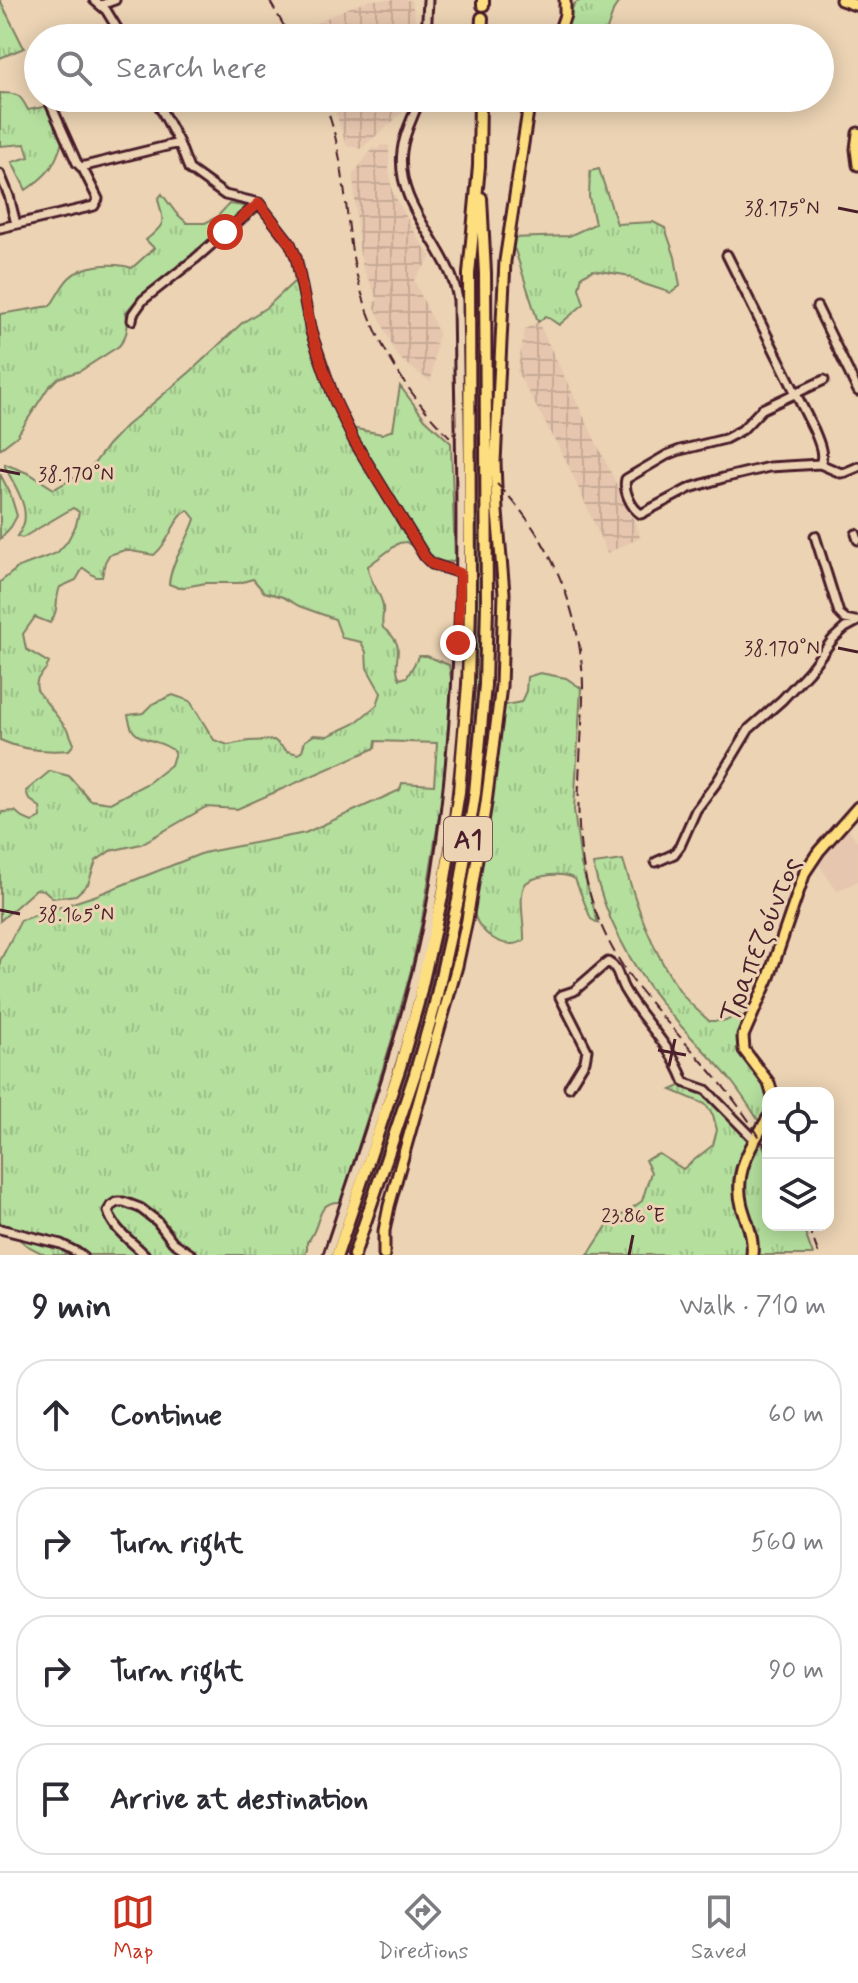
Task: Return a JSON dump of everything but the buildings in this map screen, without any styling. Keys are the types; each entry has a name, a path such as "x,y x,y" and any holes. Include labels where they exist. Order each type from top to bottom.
{"highway":[{"path":"482,18 482,24"},
{"name":"Α1","path":"354,1255 434,1008 458,900 475,793 483,708 487,604 485,273 479,167 480,112"},
{"name":"Α1","path":"337,1255 400,1067 418,1003 442,897 459,792 468,684 470,604 469,274 479,167"}],"main road":[{"path":"562,24 565,0"},
{"path":"841,0 858,6"},
{"path":"384,1255 384,1231 389,1206 446,1011 467,920 501,686 504,607 495,462 505,261 528,112"},
{"path":"858,133 858,165"},
{"name":"Τραπεζούντος","path":"770,1087 744,1050 743,1036 769,977 805,872 819,851 858,807"},
{"path":"752,1255 751,1232 741,1203 739,1178 744,1160 762,1128"}],"street":[{"path":"113,24 98,2 115,0"},
{"path":"427,24 428,0"},
{"path":"0,228 94,206 98,199 77,163 54,112"},
{"path":"162,112 189,169 225,195 259,203 290,243 296,257 311,332 335,401 354,441 425,557 432,564 460,573"},
{"path":"328,1255 388,1074 412,989 437,874 451,761 460,573 458,300 451,272 406,194 401,171 404,138 414,112"},
{"path":"83,169 89,164 179,143"},
{"path":"0,174 16,224"},
{"path":"132,320 143,300 259,203"},
{"path":"727,255 818,439 820,464"},
{"path":"817,307 858,391"},
{"path":"640,526 639,514 625,489 626,479 667,455 731,437 762,409 824,380"},
{"path":"639,514 690,488 769,467 820,464 841,473 858,467"},
{"path":"815,536 839,613 845,619 856,621"},
{"path":"656,862 674,854 680,846 696,810 749,729 782,700 833,639 856,621"},
{"path":"569,1087 585,1061 587,1050 560,997 574,991 608,962 612,963 625,991 668,1048 684,1081 706,1090 755,1140"},
{"path":"145,1255 110,1218 108,1211 117,1202 150,1214 173,1242 192,1255"},
{"path":"0,1229 61,1244 82,1255"}],"shaded area":[{"path":"370,0 411,0 415,24 314,24"},
{"path":"335,112 402,112 360,149 346,145"},
{"path":"381,145 389,146 392,191 431,257 414,280 438,332 431,382 396,354 373,303 378,300 363,268 353,175 373,148 377,151"},
{"path":"538,322 638,529 640,538 607,553 567,462 517,372 525,329"},
{"path":"846,825 858,843 858,881 837,891 815,859"}],"green space":[{"path":"0,0 24,48 0,58"},
{"path":"581,0 620,0 609,24 566,24 574,4"},
{"path":"0,93 18,96 24,103 24,112 52,112 63,139 50,169 26,190 12,162 29,157 25,144 0,146"},
{"path":"599,169 617,224 653,222 665,228 675,257 680,286 671,293 625,275 593,270 582,276 579,288 584,304 559,325 546,316 538,322 515,250 510,247 511,238 569,236 595,224 589,197 590,171"},
{"path":"162,194 187,223 205,223 217,217 229,204 251,207 139,297 126,312 127,330 119,346 80,371 58,378 17,436 0,449 0,314 50,306 66,281 90,267 116,265 132,268 154,248 146,240 161,226 158,199"},
{"path":"477,272 480,604 478,684 468,792 451,899 427,1005 409,1071 347,1255 344,1255 425,1005 449,898 466,792 475,684 477,604"},
{"path":"295,281 306,327 330,400 344,430 415,548 406,542 399,543 368,566 382,601 383,628 398,647 397,672 400,679 407,677 419,656 449,665 451,698 443,792 411,970 341,1202 326,1205 322,1210 307,1242 305,1255 45,1255 26,1245 0,1223 0,961 21,920 97,895 203,853 305,833 400,790 402,783 434,785 437,743 376,741 375,748 237,809 206,807 141,844 110,851 96,861 88,884 76,895 53,898 44,890 36,889 0,921 2,812 15,811 32,822 41,817 40,807 29,799 26,791 50,771 69,776 90,800 110,803 148,783 171,765 175,752 135,733 128,715 143,713 152,704 173,695 190,701 214,740 228,745 274,740 287,751 298,754 305,741 314,735 328,736 354,724 377,705 381,693 367,668 366,652 361,642 342,638 335,619 264,592 253,579 179,588 169,584 173,567 195,519 188,510 154,555 125,550 109,555 102,577 96,577 83,568 76,580 60,587 55,614 50,623 35,617 23,634 26,649 49,663 38,678 37,690 69,732 74,744 69,750 42,750 0,740 0,582 19,567 57,553 67,542 79,512 73,508 22,538 17,536 25,519 24,510 5,464 30,474 54,489 81,474 93,465 126,426 242,323 267,307"},
{"path":"400,386 425,419 451,443 455,560 449,562 438,560 418,539 351,428 382,434 393,430"},
{"path":"0,474 17,516 0,539"},
{"path":"540,673 566,678 581,688 574,810 581,864 598,923 591,919 575,879 560,875 542,876 526,883 523,888 524,940 509,944 493,938 480,926 474,911 474,898 501,706 521,702 527,677"},
{"path":"623,860 654,946 685,998 709,1021 726,1021 738,1014 744,1017 737,1044 763,1087 760,1123 729,1078 679,1024 629,956 611,921 593,864"},
{"path":"682,1085 704,1091 748,1140 735,1169 733,1182 747,1236 746,1255 588,1255 607,1226 642,1201 651,1172 645,1160 659,1154 683,1169 713,1145 717,1130 713,1115 705,1104 671,1090"},
{"path":"759,1139 762,1144 762,1231 804,1231 813,1255 755,1255 753,1224 742,1200 743,1170"}],"railway":[{"path":"269,0 283,24"},
{"path":"328,112 338,149 355,265 371,320 412,393 450,437"},
{"path":"497,484 517,506 549,555 562,582 578,640 583,699 579,831 587,883 595,910 615,954 627,972 727,1091 762,1141"},
{"path":"810,1231 819,1255"}],"route":[{"path":"225,232 259,203 290,243 296,257 311,332 335,401 354,441 425,557 432,564 460,573 458,643"}]}
